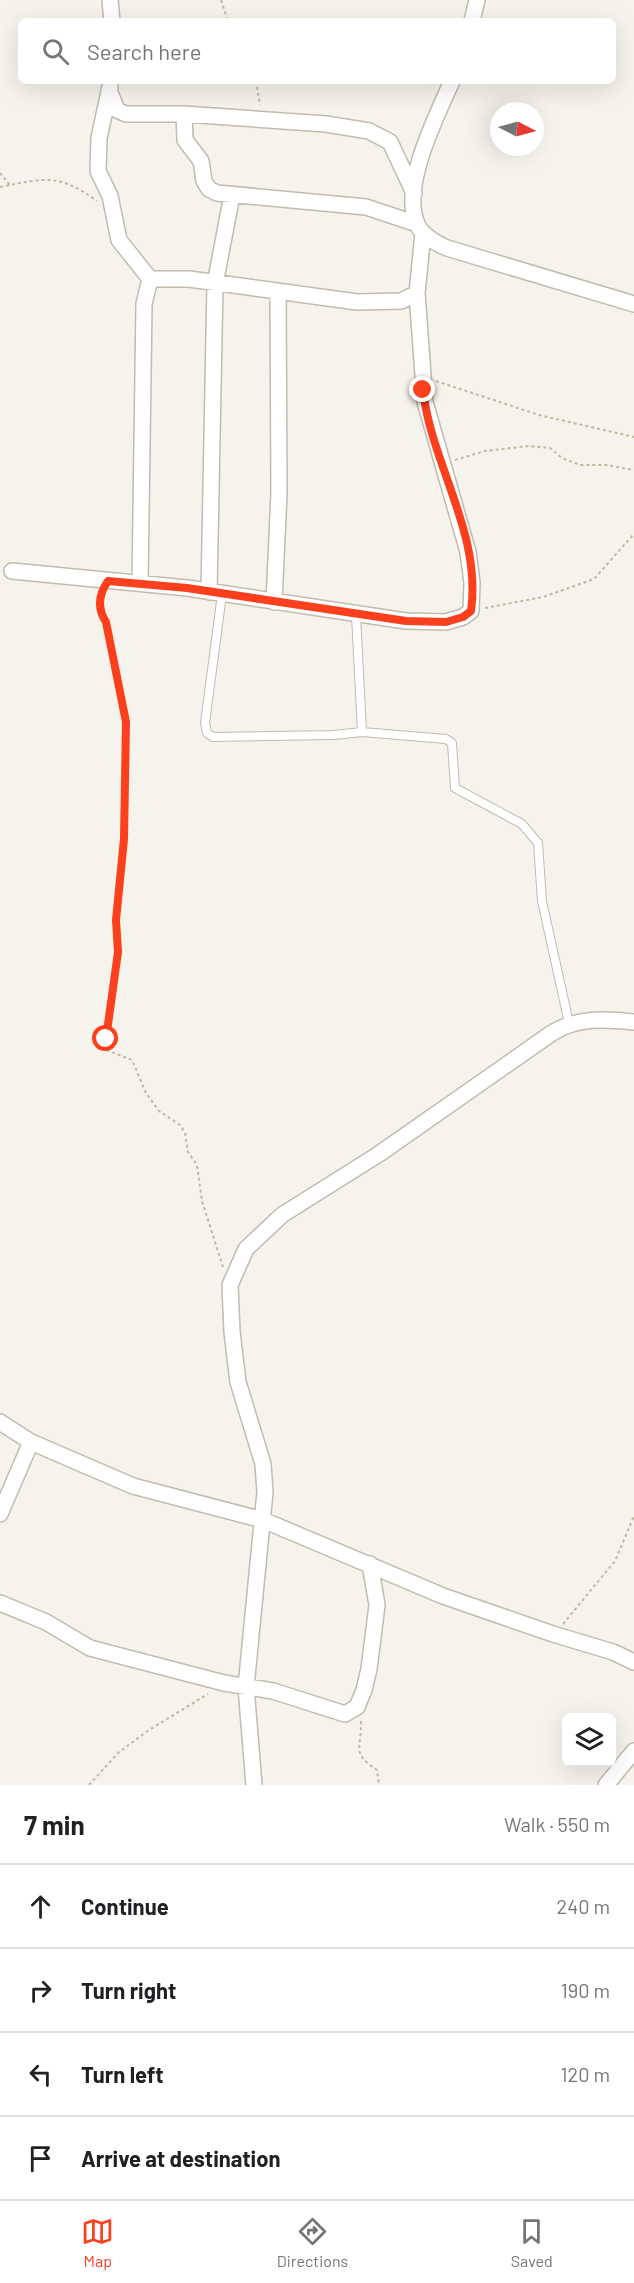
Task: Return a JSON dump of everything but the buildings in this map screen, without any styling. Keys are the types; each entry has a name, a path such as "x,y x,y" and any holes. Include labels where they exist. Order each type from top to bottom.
{"street":[{"path":"110,0 112,18"},
{"path":"473,18 477,0"},
{"path":"414,193 421,156 451,84"},
{"path":"12,571 215,593 406,621 446,622 463,617 471,611 472,583 468,552 425,402 417,293 420,229 414,193 395,151 385,138 369,130 326,124 184,114 121,113 117,110 110,85"},
{"path":"110,85 100,130 98,171 110,196 117,234 124,249 138,262 150,279 144,304 140,584"},
{"path":"184,114 185,140 201,161 204,181 209,189 217,194 366,207 420,229 447,248 634,304"},
{"path":"215,593 215,284 232,195"},
{"path":"150,279 189,279 278,292 388,303 401,302 417,293"},
{"path":"274,602 279,493 278,292"},
{"path":"255,1785 246,1687 265,1491 263,1464 238,1382 230,1285 246,1249 282,1215 379,1154 569,1023 594,1020 634,1022"},
{"path":"0,1422 31,1442 133,1486 263,1521 462,1603 613,1652 634,1662"},
{"path":"0,1514 31,1442"},
{"path":"0,1603 46,1622 90,1648 224,1683 295,1697 345,1714 357,1707 369,1670 377,1605 370,1564"},
{"path":"606,1785 634,1751"}],"lane":[{"path":"215,593 205,723 207,733 213,737 334,735 362,732 446,738 452,742 455,788 522,824 538,843 542,902 569,1023"},
{"path":"356,615 362,732"}],"path":[{"path":"221,0 227,18"},
{"path":"256,84 257,97 269,121"},
{"path":"0,173 10,185"},
{"path":"0,187 42,179 61,180 114,213"},
{"path":"422,378 479,393 539,415 634,437"},
{"path":"444,464 485,451 529,446 550,448 562,458 580,465 606,465 634,470"},
{"path":"471,611 543,597 594,579 634,534"},
{"path":"108,581 103,588 99,609 106,622 126,722 124,839 116,920 118,952 106,1050 132,1060 146,1093 159,1111 180,1125 185,1133 188,1152 197,1165 202,1201 230,1285"},
{"path":"553,1634 608,1573 634,1516"},
{"path":"89,1785 118,1753 149,1730 224,1683"},
{"path":"357,1707 361,1731 359,1754 361,1759 377,1770 379,1785"}],"route":[{"path":"106,1039 117,969 116,920 124,839 123,786 126,722 106,622 99,609 103,588 108,581 168,586 406,621 446,622 463,617 471,611 473,598 468,552 423,390"}]}
